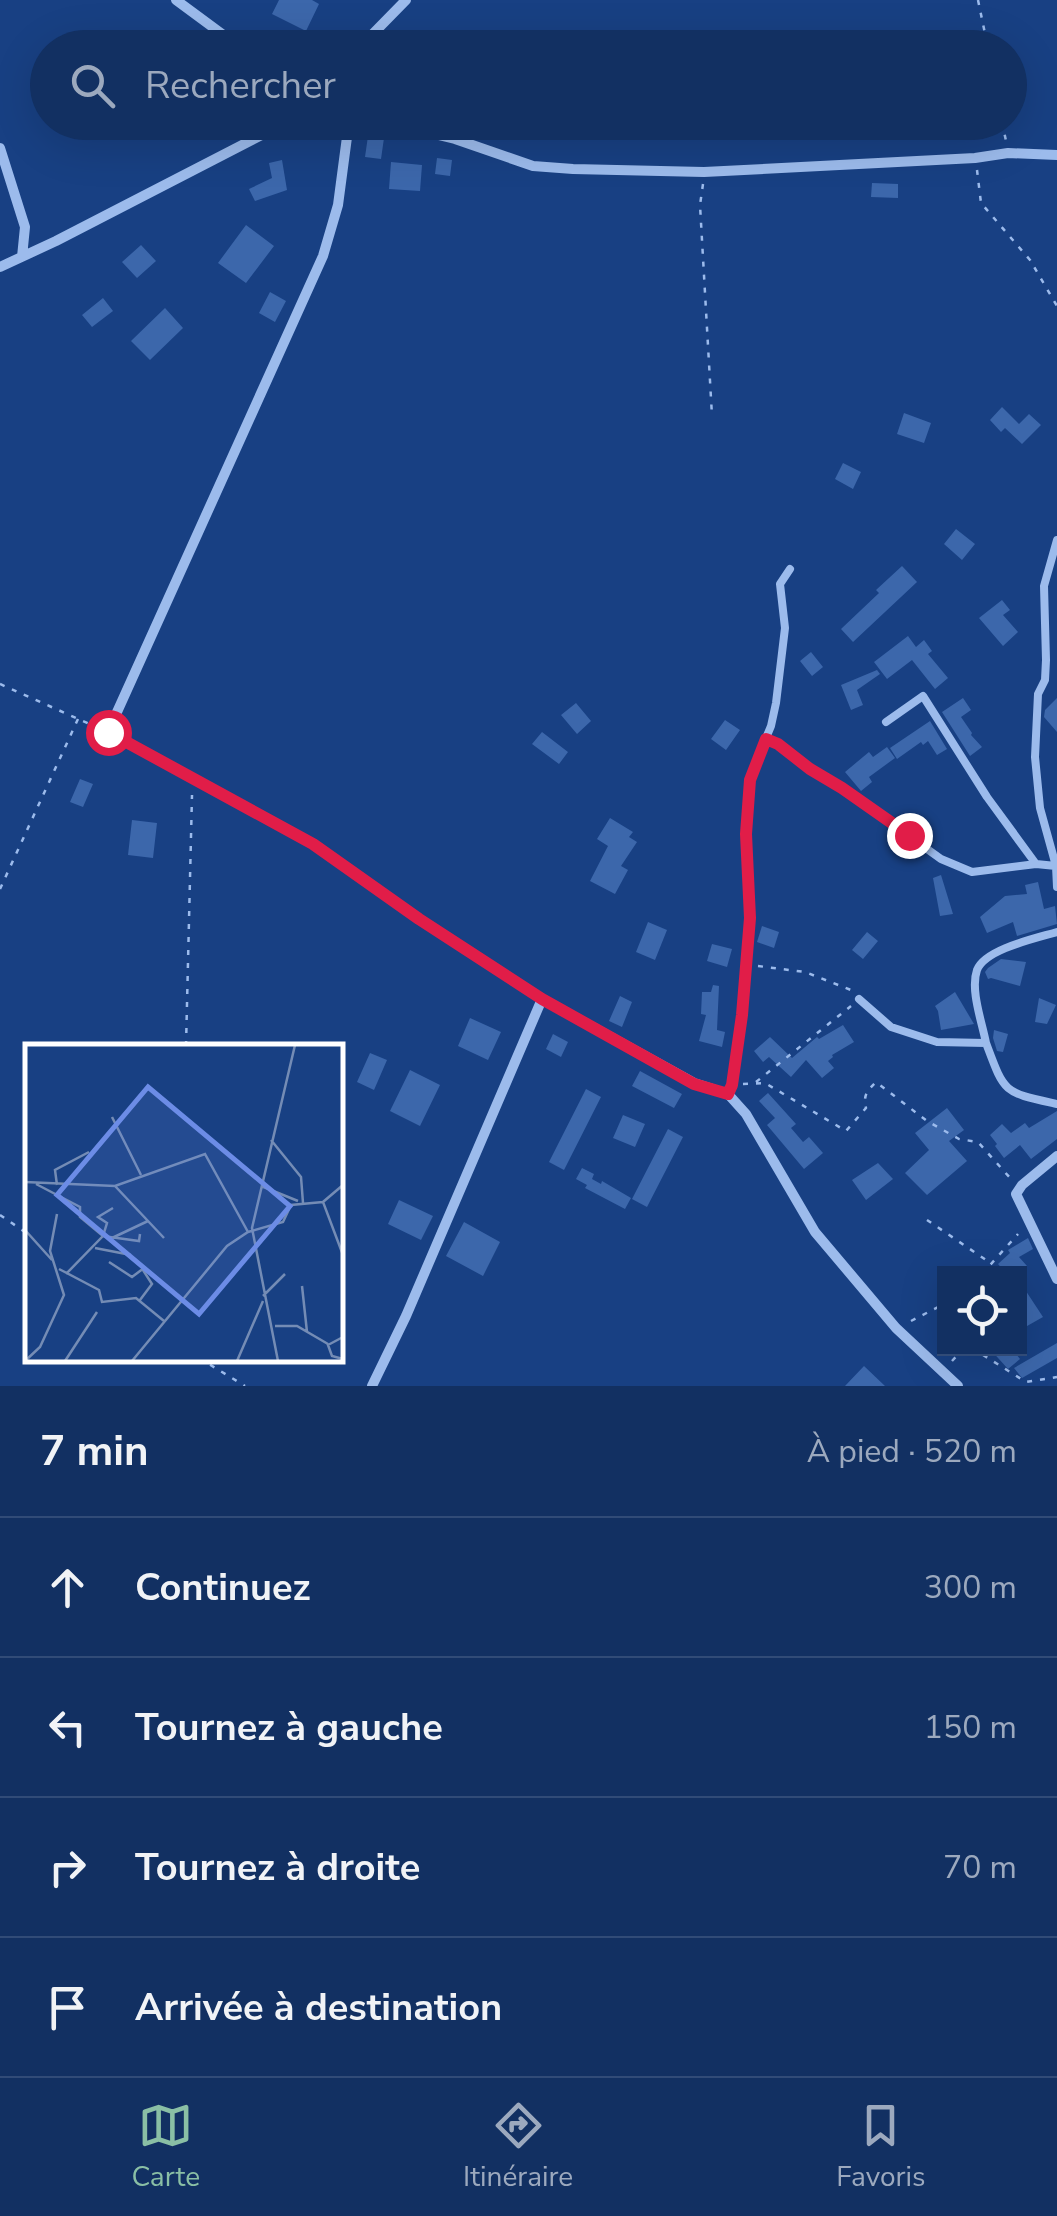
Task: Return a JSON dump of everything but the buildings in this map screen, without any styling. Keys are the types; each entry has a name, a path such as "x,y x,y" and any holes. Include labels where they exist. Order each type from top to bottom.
{"street":[{"path":"176,0 216,30"},
{"path":"377,30 406,0"},
{"path":"0,267 252,140"},
{"path":"347,140 338,205 323,256 108,732 313,844 542,999 694,1084 730,1090 814,1232 896,1328 958,1386"},
{"path":"455,140 533,166 704,172 1008,153 1057,155"},
{"path":"0,148 25,227 22,257"},
{"path":"372,1386 414,1298 542,999"},
{"path":"1057,1156 1016,1194 1057,1279"}],"lane":[{"path":"1057,540 1044,586 1046,668 1038,694 1035,757 1040,808 1056,866 1057,887"},
{"path":"730,1090 750,918 746,834 750,780 776,702 786,628 780,584 790,569"},
{"path":"1046,668 1057,671"},
{"path":"886,722 924,696 987,797 1036,864"},
{"path":"766,739 941,859 972,872 1036,864 1056,866"},
{"path":"1057,932 1001,950 980,964 976,990 986,1042 1000,1082 1016,1094 1057,1104"},
{"path":"860,999 891,1026 937,1042 986,1042"}],"path":[{"path":"978,0 984,30"},
{"path":"1005,140 1008,153"},
{"path":"975,158 980,203 1030,260 1057,306"},
{"path":"704,172 700,205 712,416"},
{"path":"0,684 108,732"},
{"path":"0,889 78,719"},
{"path":"186,1044 193,779"},
{"path":"746,965 805,972 850,990 860,999 754,1083"},
{"path":"730,1090 765,1083 846,1131 866,1108 866,1092 876,1082 927,1122 958,1139 978,1142 1015,1184 1022,1186"},
{"path":"0,1215 25,1232"},
{"path":"927,1220 992,1264 1016,1235 1032,1228"},
{"path":"896,1328 937,1308"},
{"path":"943,1370 956,1356"},
{"path":"984,1356 1026,1382 1057,1377"},
{"path":"204,1361 245,1386"}],"route":[{"path":"108,732 313,844 542,999 694,1084 728,1094 742,1015 750,918 746,834 750,780 766,739 909,835"}]}
